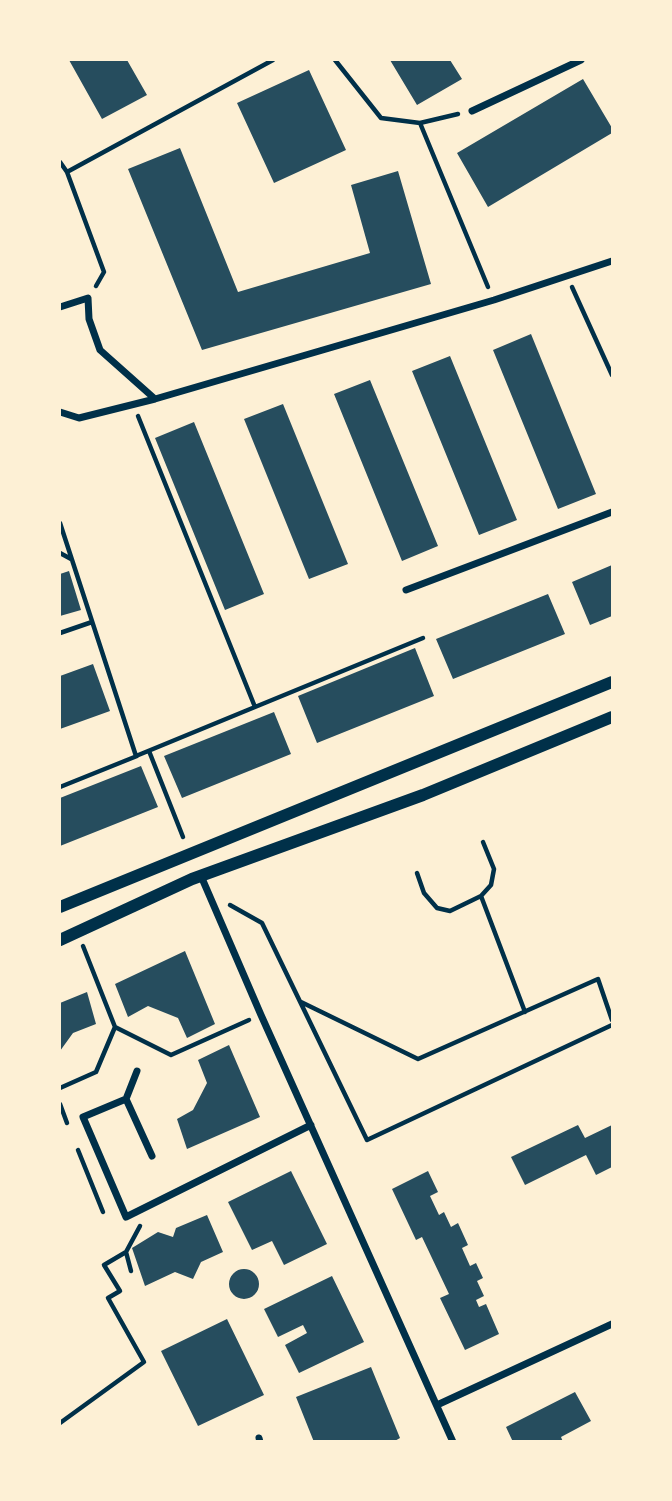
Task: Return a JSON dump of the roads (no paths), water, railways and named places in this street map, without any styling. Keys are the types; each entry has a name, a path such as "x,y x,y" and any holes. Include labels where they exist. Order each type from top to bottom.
{"street":[{"path":"472,111 581,60"},
{"path":"60,412 79,418 155,399 494,300 612,261"},
{"path":"60,307 88,298 89,319 100,350 155,399"},
{"path":"406,590 612,512"},
{"path":"60,907 612,682"},
{"path":"60,940 201,876 423,795 612,717"},
{"path":"201,876 453,1441"},
{"path":"137,1071 126,1099 83,1117 126,1217 311,1125"},
{"path":"126,1099 152,1156"},
{"path":"437,1405 612,1324"}]}
